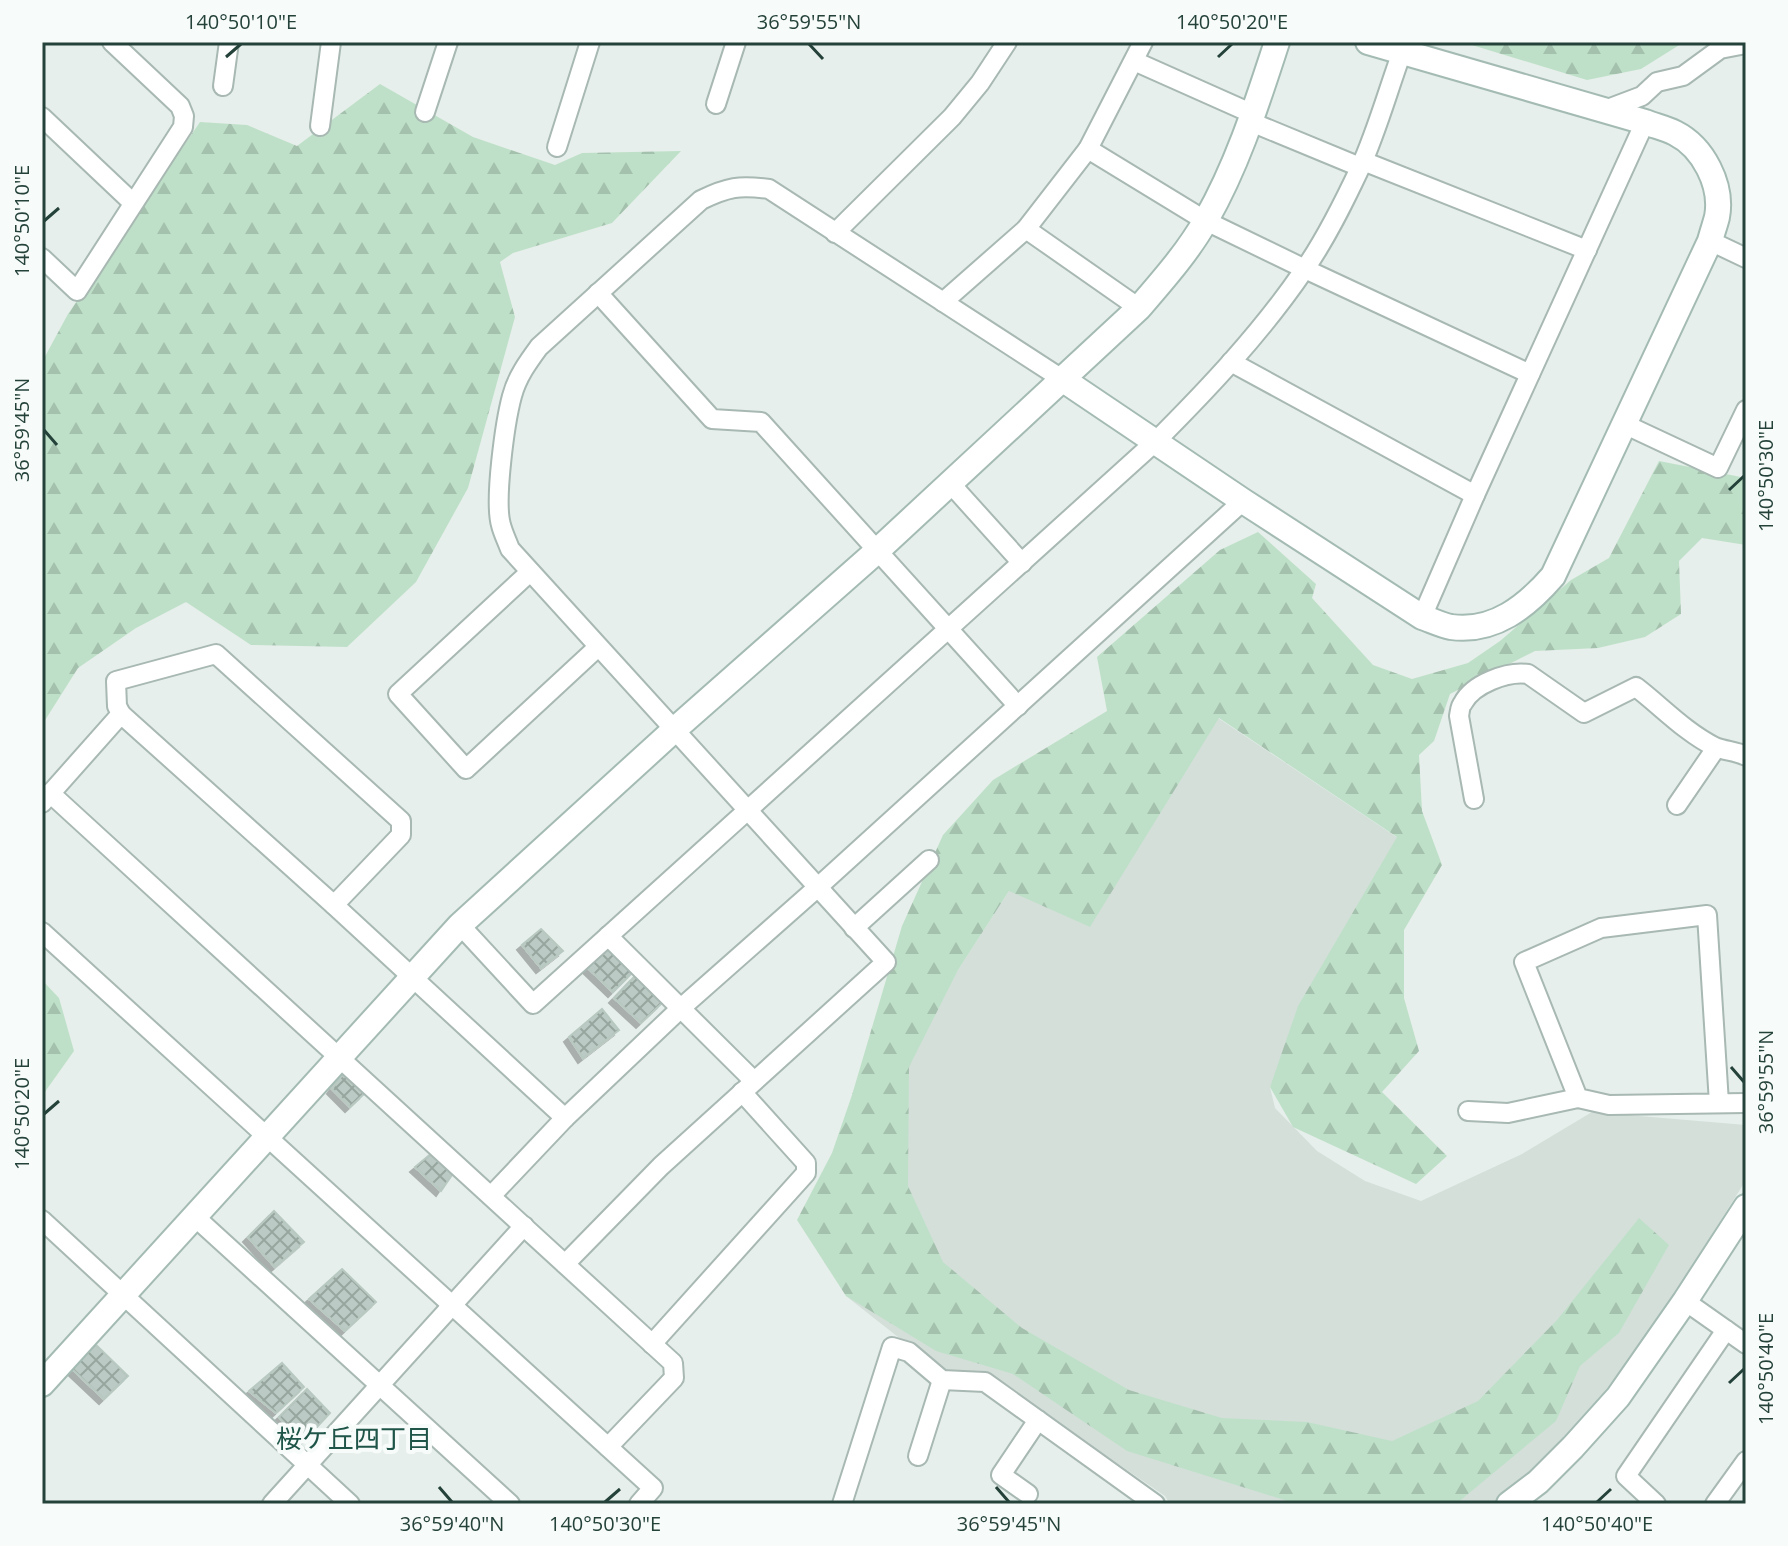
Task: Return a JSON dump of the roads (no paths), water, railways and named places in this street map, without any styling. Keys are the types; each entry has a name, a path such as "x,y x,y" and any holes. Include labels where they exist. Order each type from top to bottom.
{"street":[{"path":"42,258 77,291 183,127 184,116 180,106 112,42"},
{"path":"223,86 229,42"},
{"path":"320,126 331,42"},
{"path":"425,112 448,42"},
{"path":"557,147 590,42"},
{"path":"716,104 736,42"},
{"path":"835,233 952,117 980,83 1007,42"},
{"path":"943,302 1026,229 1088,149 1143,42"},
{"path":"45,1375 123,1295 460,925 877,551 1139,308 1174,269 1206,221 1252,118 1277,42"},
{"path":"565,1264 661,1166 886,962 510,549 501,524 498,500 508,418 513,394 524,367 539,347 701,200 720,191 743,186 769,189 1422,617 1451,627 1475,627 1496,622 1517,611 1553,576 1710,241 1718,214 1716,191 1709,168 1696,150 1677,134 1605,110 1368,42"},
{"path":"1605,110 1642,96 1657,82 1683,76 1720,49 1746,44"},
{"path":"460,925 533,1004 1155,442 1231,362 1305,269 1361,164 1402,52"},
{"path":"1134,61 1252,118 1361,164 1587,250"},
{"path":"42,117 133,203"},
{"path":"1422,617 1645,122"},
{"path":"1088,149 1206,221 1530,374"},
{"path":"1026,229 1139,308"},
{"path":"1710,241 1746,258"},
{"path":"598,293 712,419 761,422 1018,706"},
{"path":"1231,362 1475,495"},
{"path":"1624,424 1718,468 1746,410"},
{"path":"950,483 1022,563"},
{"path":"491,1196 565,1118 681,1008 1243,501"},
{"path":"530,572 398,694 407,705 466,769 598,647"},
{"path":"334,905 401,835 401,821 216,654 116,681 117,706 121,714 565,1118"},
{"path":"1474,799 1459,716 1463,703 1484,681 1521,673 1528,674 1584,713 1636,687 1676,721 1716,748 1746,756"},
{"path":"121,714 46,798 339,1057 673,1363 674,1378 608,1447"},
{"path":"1677,805 1716,748"},
{"path":"854,928 929,860"},
{"path":"1578,1098 1524,962 1601,928 1707,915 1719,1103"},
{"path":"42,932 653,1488 639,1504"},
{"path":"608,936 681,1008 748,1087 806,1163 806,1173 652,1344"},
{"path":"1468,1111 1508,1113 1578,1098 1609,1105 1746,1103"},
{"path":"1509,1504 1538,1482 1618,1397 1746,1207"},
{"path":"194,1216 510,1504"},
{"path":"42,1220 350,1504"},
{"path":"272,1504 524,1226"},
{"path":"1685,1301 1746,1344"},
{"path":"1656,1504 1626,1476 1726,1330"},
{"path":"842,1504 892,1347 909,1352 942,1380 985,1382 1145,1501"},
{"path":"918,1456 942,1380"},
{"path":"1028,1494 1001,1475 1038,1420"},
{"path":"1715,1504 1746,1461"}],"district":[{"name":"桜ケ丘四丁目","path":"354,1439"}]}
